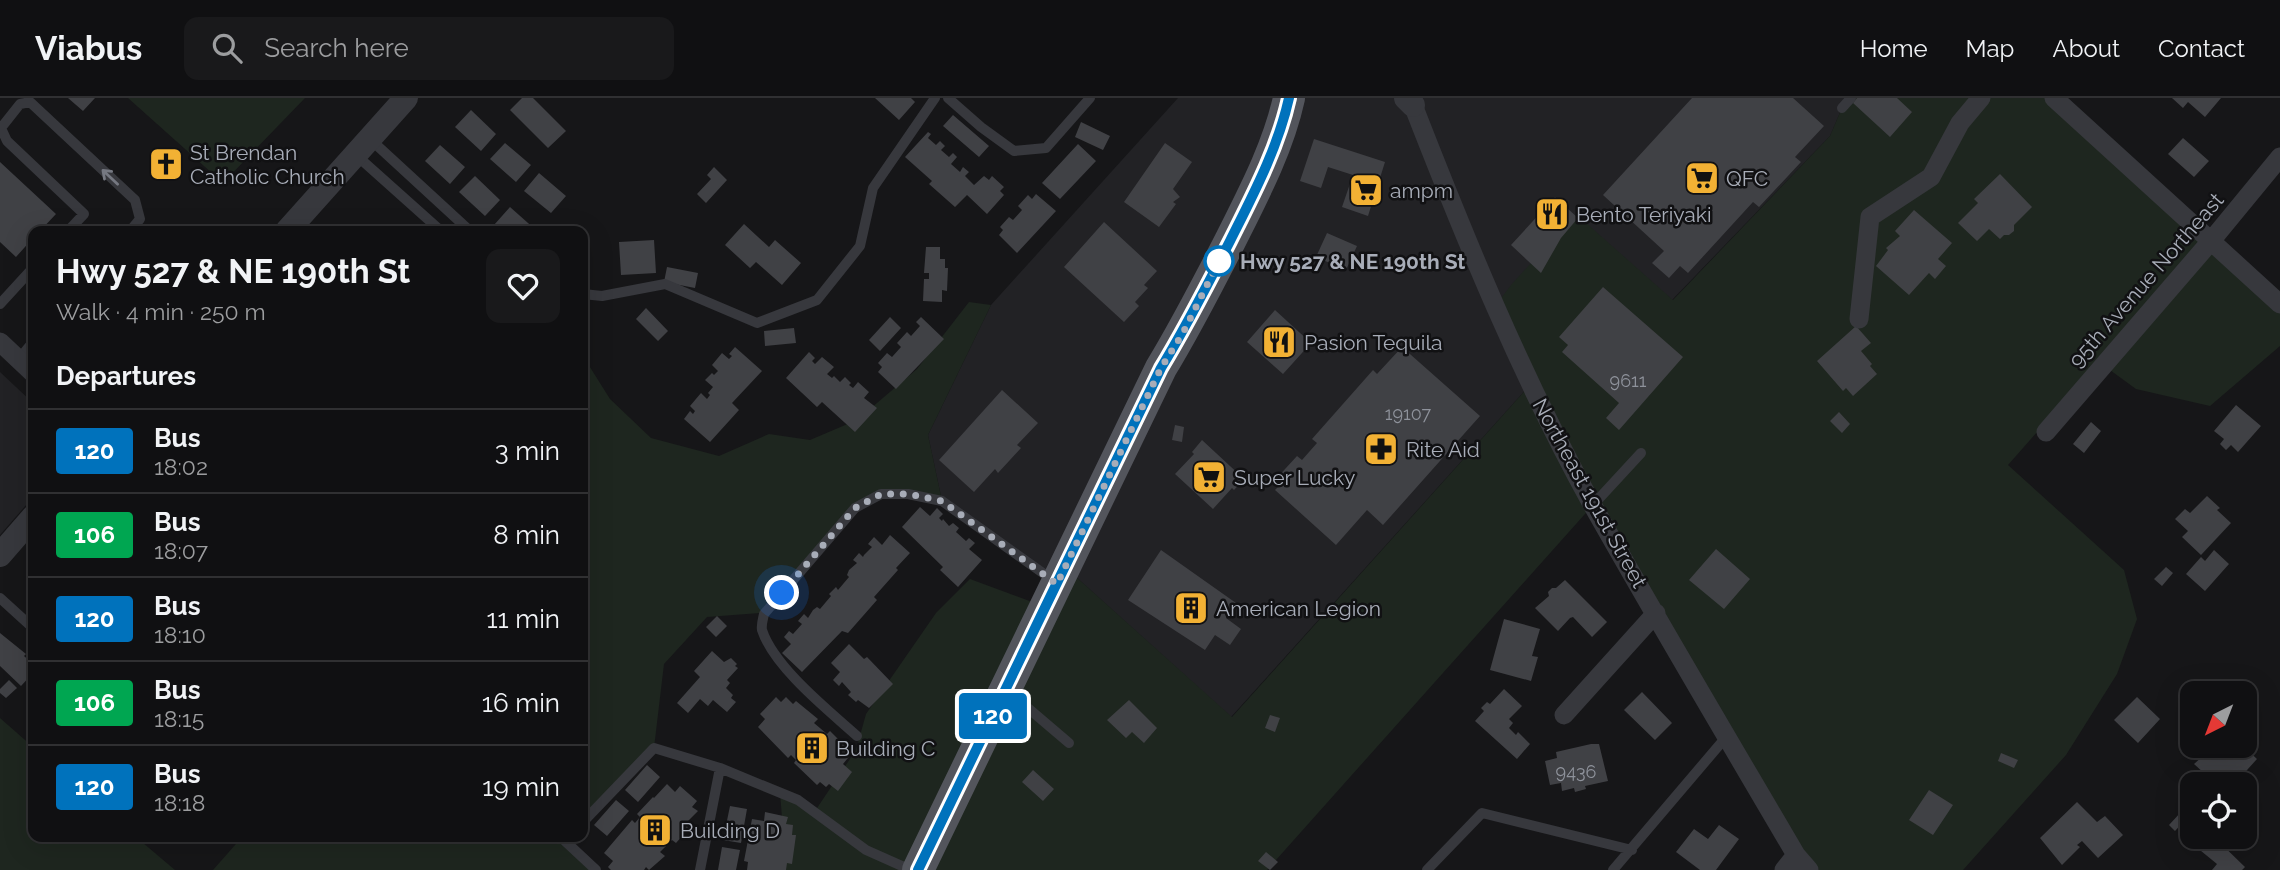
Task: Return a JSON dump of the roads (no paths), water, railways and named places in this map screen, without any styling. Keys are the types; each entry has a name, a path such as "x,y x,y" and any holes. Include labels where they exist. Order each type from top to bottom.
{"main road":[{"path":"918,870 1161,368 1183,333 1253,195 1290,98"}],"street":[{"path":"292,226 406,98"},
{"path":"1859,319 1870,217 1931,177 1959,123 1981,98"},
{"path":"2054,98 2280,304"},
{"name":"Northeast 191st Street","path":"1409,101 1531,384 1593,505 1727,736 1796,865"},
{"name":"95th Avenue Northeast","path":"2046,432 2280,157"},
{"path":"0,342 28,368"},
{"path":"0,555 28,523"},
{"path":"1564,715 1656,613"}],"lane":[{"path":"588,295 602,296 665,284 757,323 817,300 860,246 873,188 935,98"},
{"path":"948,98 981,127 1014,150 1046,148 1090,98"},
{"path":"1842,108 1850,98"},
{"path":"73,226 84,214 7,141 1,128 20,104 31,100 135,200 140,219 134,226"},
{"path":"363,147 436,226"},
{"path":"363,147 464,226"},
{"path":"0,304 28,273"},
{"path":"19,359 28,348"},
{"path":"1593,505 1641,453"},
{"path":"857,736 804,688 776,655 761,628 764,614 855,508 881,494 908,494 942,501 1057,584"},
{"path":"0,598 28,623"},
{"path":"1006,690 1069,743"},
{"path":"1613,870 1727,736"},
{"path":"588,817 654,748 720,768 798,800 866,850 911,870"},
{"path":"700,870 720,768"},
{"path":"1427,870 1482,813 1632,850"},
{"path":"566,842 596,870"}],"place":[{"name":"St Brendan Catholic Church","path":"166,164"},
{"name":"QFC","path":"1702,178"},
{"name":"ampm","path":"1366,190"},
{"name":"Bento Teriyaki","path":"1552,214"},
{"name":"Hwy 527 & NE 190th St","path":"1219,261"},
{"name":"Pasion Tequila","path":"1279,342"},
{"name":"Rite Aid","path":"1381,449"},
{"name":"Super Lucky","path":"1209,477"},
{"name":"American Legion","path":"1191,608"},
{"name":"Building C","path":"812,748"},
{"name":"Building D","path":"655,830"}]}
